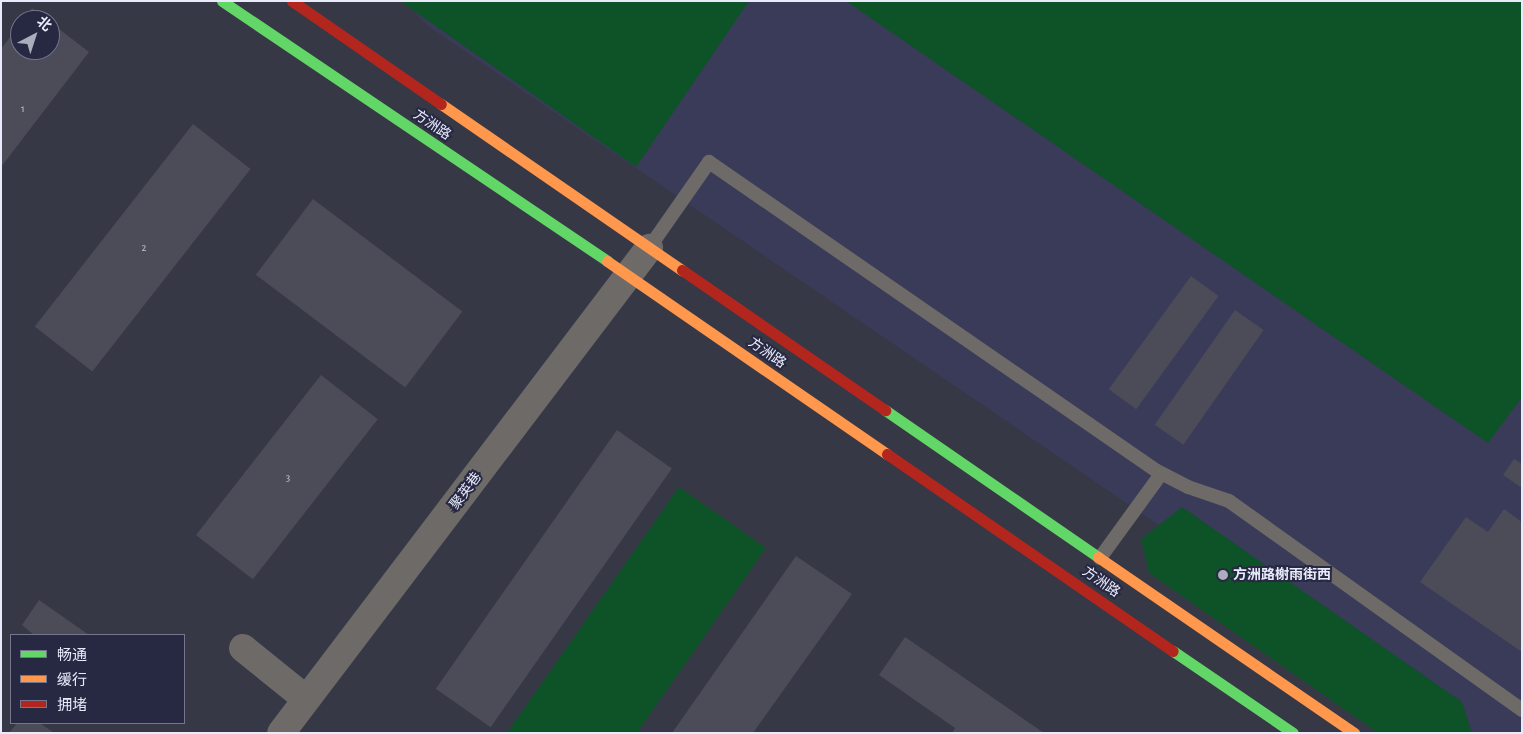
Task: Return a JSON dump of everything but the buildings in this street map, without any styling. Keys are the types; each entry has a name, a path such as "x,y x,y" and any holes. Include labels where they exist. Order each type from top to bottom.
{"main road":[{"name":"方洲路","path":"222,1 630,276 1293,733"},
{"name":"方洲路","path":"292,1 1354,733"}],"street":[{"name":"聚英巷","path":"281,733 630,276 649,248"},
{"path":"243,648 306,699"}],"lane":[{"path":"649,248 709,162 1161,474 1230,501 1522,710"},
{"path":"1100,558 1161,474"}],"shaded area":[{"path":"404,1 1522,1 1522,733 1463,733 428,26"}],"green space":[{"path":"400,1 749,1 636,167"},
{"path":"846,1 1522,1 1522,397 1488,443"},
{"path":"679,487 766,548 637,733 507,733"},
{"path":"1182,507 1462,702 1472,733 1378,733 1149,573 1141,539"}],"traffic: fast":[{"path":"222,1 607,261"},
{"path":"885,410 1098,557"},
{"path":"1173,651 1293,733"}],"traffic: slow":[{"path":"441,104 682,270"},
{"path":"607,261 887,454"},
{"path":"1098,557 1354,733"}],"traffic: jam":[{"path":"292,1 441,104"},
{"path":"682,270 885,410"},
{"path":"887,454 1173,651"}],"place":[{"name":"方洲路榭雨街西","path":"1223,575"}]}
